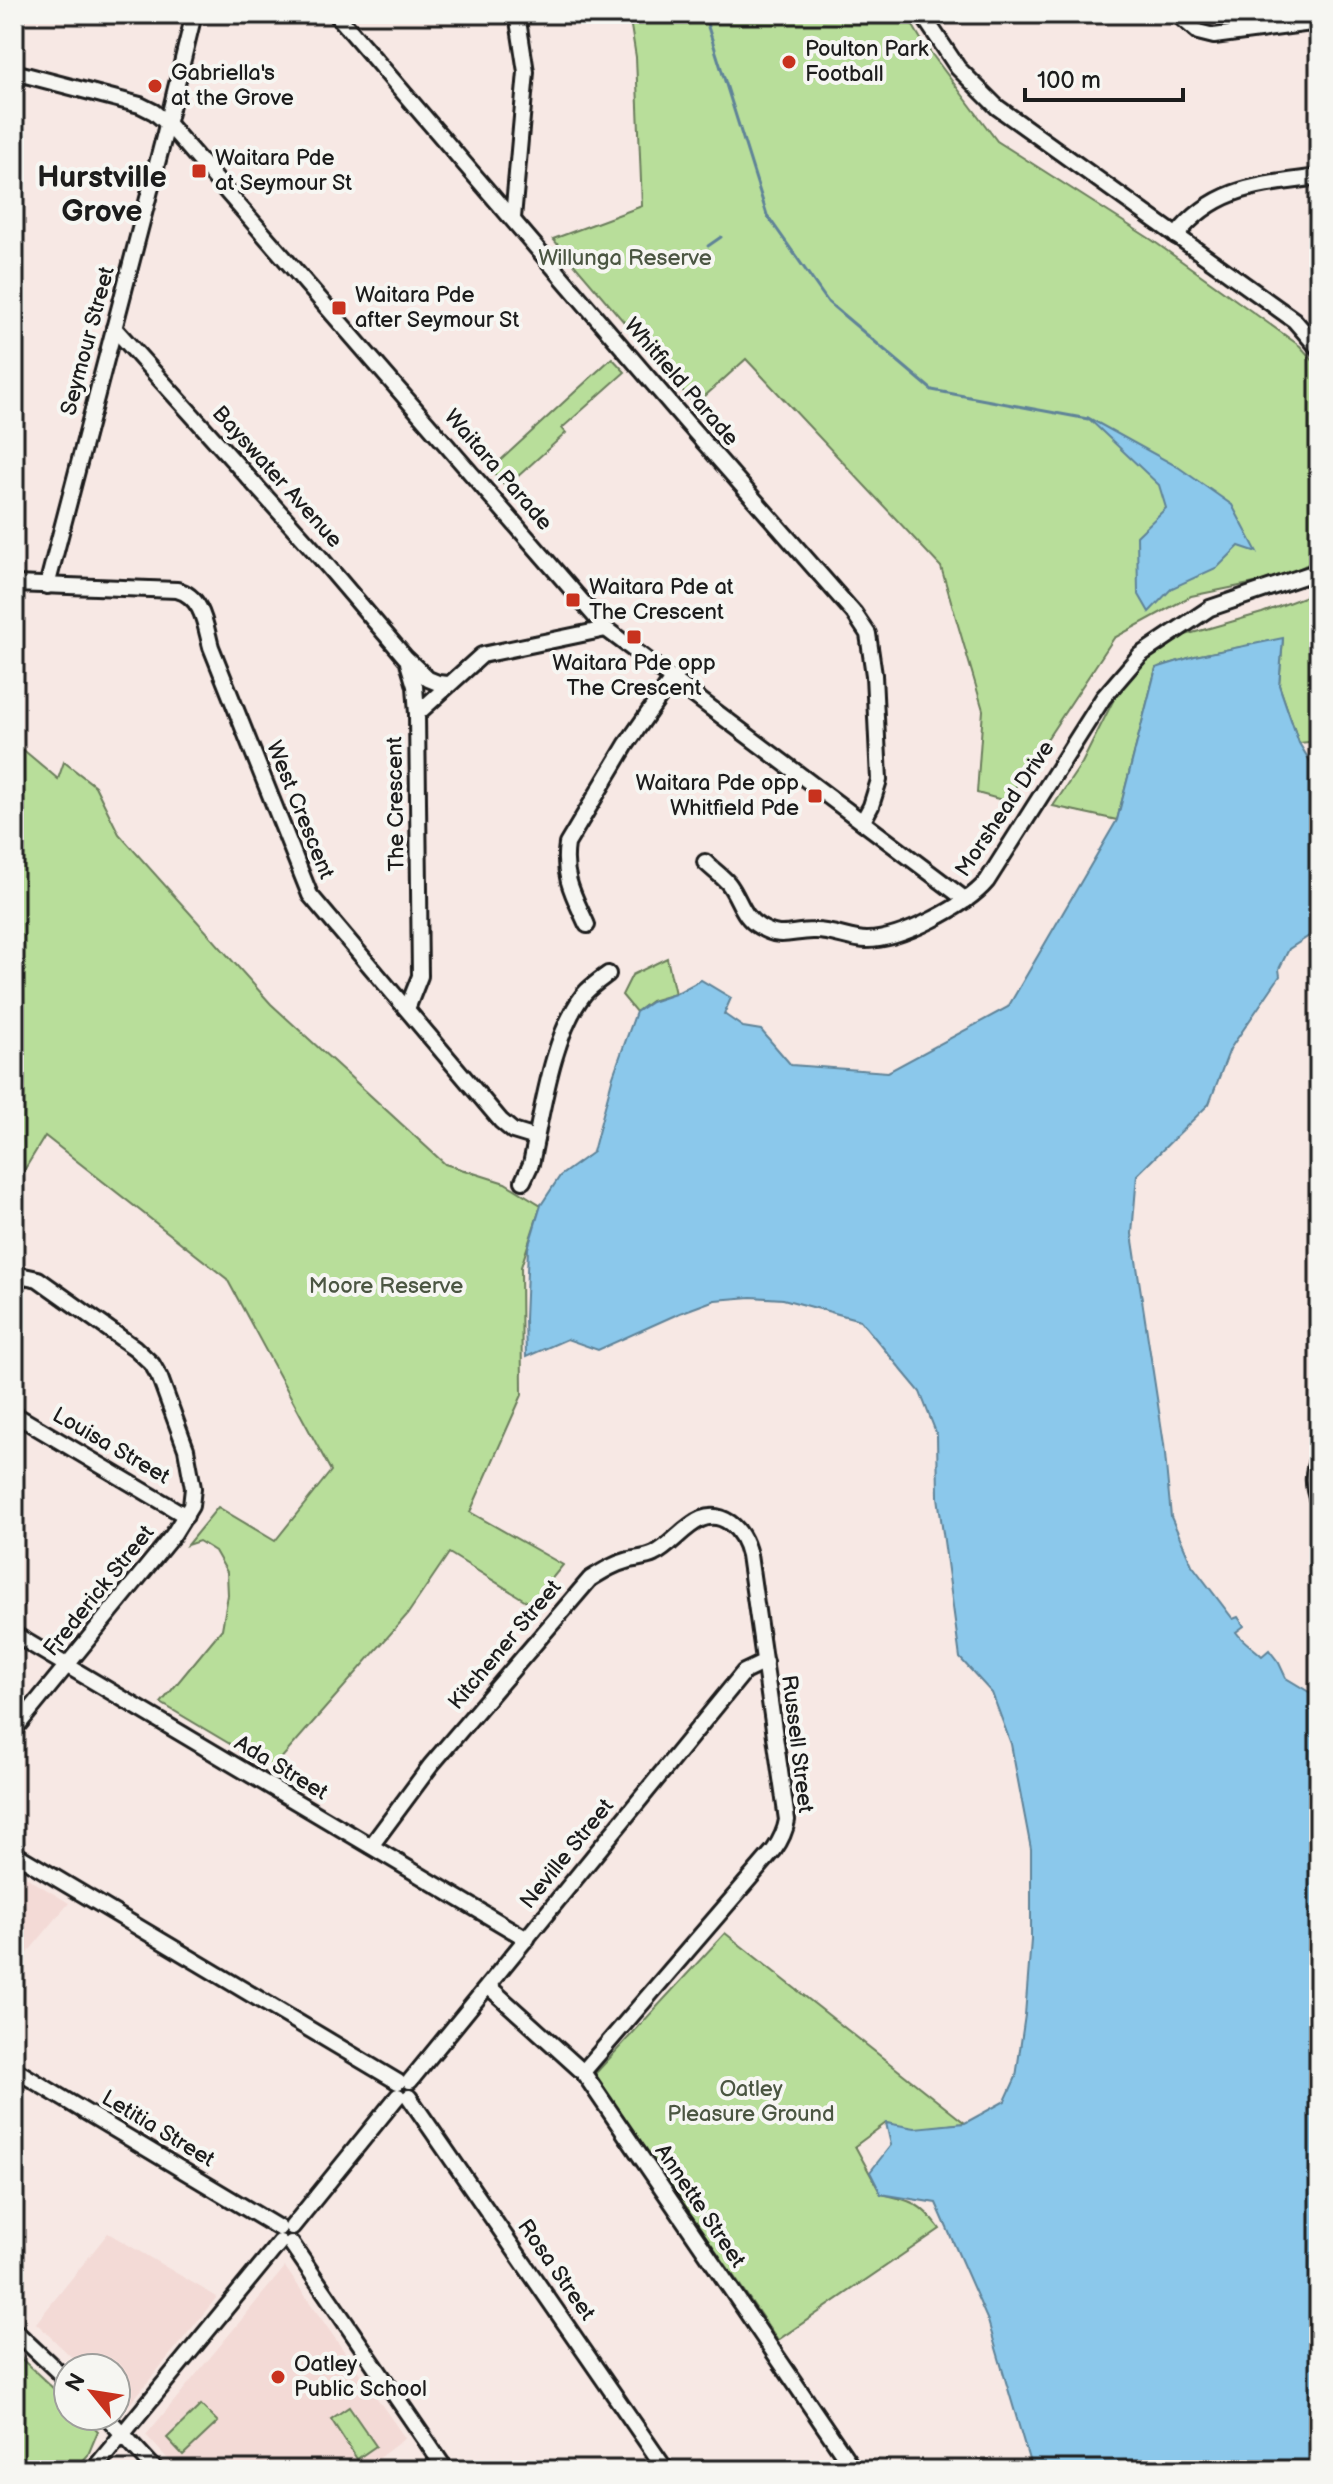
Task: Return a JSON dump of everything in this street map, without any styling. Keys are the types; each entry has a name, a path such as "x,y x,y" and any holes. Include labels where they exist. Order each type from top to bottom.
{"street":[{"path":"14,26 17,14"},
{"name":"Seymour Street","path":"47,586 194,14"},
{"name":"Whitfield Parade","path":"336,14 854,613 868,634 874,675 879,780 863,821"},
{"path":"513,218 526,72 517,14"},
{"path":"922,14 958,68 1013,121 1294,320 1319,349"},
{"path":"1177,14 1198,32 1214,36 1319,22"},
{"name":"Waitara Parade","path":"14,72 140,105 168,124 606,629 966,900"},
{"path":"1176,236 1200,210 1232,192 1319,177"},
{"name":"Bayswater Avenue","path":"114,328 319,556 405,657 428,679 448,684"},
{"name":"Morshead Drive","path":"705,862 729,884 744,914 759,927 780,936 811,931 836,932 865,941 895,935 924,923 966,900 987,881 1103,698 1140,655 1210,608 1319,571"},
{"name":"West Crescent","path":"14,584 177,590 193,598 310,895 501,1121 513,1131 536,1138"},
{"name":"The Crescent","path":"407,1009 420,976 417,714 477,658 488,653 606,629"},
{"name":"Bayswater Avenue","path":"405,657 415,686 417,714"},
{"path":"587,925 567,881 564,862 567,844 626,745 672,679"},
{"path":"523,1181 531,1164 555,1054 586,991 608,974"},
{"path":"14,1284 24,1276 38,1279 128,1342 152,1364 166,1388 186,1449 194,1493 186,1516"},
{"name":"Louisa Street","path":"14,1414 186,1516"},
{"path":"1319,1455 1313,1474 1319,1503"},
{"name":"Frederick Street","path":"14,1730 186,1516"},
{"name":"Russell Street","path":"583,2072 774,1850 787,1820 747,1546 731,1524 707,1517"},
{"name":"Kitchener Street","path":"371,1846 405,1797 590,1579 613,1565 656,1553 691,1524 707,1517"},
{"name":"Ada Street","path":"14,1634 527,1939"},
{"name":"Neville Street","path":"132,2421 744,1672 765,1662"},
{"name":"Rosa Street","path":"14,1853 404,2089 666,2470"},
{"name":"Annette Street","path":"488,1986 583,2072 854,2470"},
{"name":"Letitia Street","path":"14,2069 286,2235 446,2470"},
{"path":"14,2330 52,2366"},
{"path":"123,2432 156,2470"},
{"name":"Neville Street","path":"93,2470 123,2432"}],"shaded area":[{"path":"14,1870 69,1903 19,1963 14,1961"},
{"path":"108,2233 217,2297 132,2401 132,2352 66,2352 36,2323"},
{"name":"Oatley Public School","path":"285,2267 405,2438 363,2470 178,2470 146,2435"}],"green space":[{"name":"Willunga Reserve","path":"629,14 906,14 922,41 997,141 1152,240 1300,346 1319,367 1319,559 1279,578 1191,596 1114,638 1006,801 977,793 983,710 941,567 746,359 695,405 553,239 642,206 636,57"},
{"path":"612,358 625,372 562,428 566,433 506,487 491,469"},
{"path":"1319,591 1319,741 1299,743 1279,685 1283,639 1195,656 1156,668 1117,820 1053,806 1082,763 1115,697 1146,656 1175,638 1262,613"},
{"name":"Moore Reserve","path":"14,742 58,779 64,762 95,786 119,834 271,1004 445,1164 505,1183 541,1205 521,1267 522,1395 470,1512 563,1565 531,1604 449,1553 407,1615 272,1769 161,1703 222,1629 228,1595 227,1572 215,1551 199,1541 187,1545 218,1507 275,1541 331,1471 227,1279 45,1136 14,1187"},
{"path":"667,958 675,994 651,1001 636,1012 622,995 632,975"},
{"name":"Oatley Pleasure Ground","path":"725,1933 965,2123 915,2129 886,2123 855,2146 881,2194 915,2204 940,2229 778,2340 594,2075"},
{"path":"14,2352 52,2387 52,2432 98,2432 88,2455 75,2470 20,2470 14,2464"},
{"path":"201,2405 218,2422 183,2455 167,2438"},
{"path":"349,2407 376,2446 357,2459 331,2419"}],"water":[{"path":"1087,417 1178,467 1232,505 1257,552 1239,546 1218,567 1172,588 1149,612 1138,593 1137,536 1166,508 1159,485"},
{"path":"1283,638 1279,685 1299,743 1319,776 1319,914 1309,936 1289,949 1279,969 1280,976 1230,1049 1209,1104 1137,1175 1132,1234 1164,1444 1171,1517 1192,1565 1233,1619 1238,1617 1244,1626 1236,1632 1239,1636 1262,1656 1269,1650 1286,1678 1319,1698 1319,2470 1032,2470 988,2321 936,2203 881,2194 870,2172 891,2145 886,2123 915,2128 965,2123 1005,2101 1016,2077 1031,1940 1031,1849 1011,1744 992,1693 960,1658 938,1497 937,1435 920,1392 860,1320 783,1299 751,1297 715,1300 598,1350 567,1339 526,1357 528,1248 541,1205 560,1176 593,1152 613,1076 636,1012 701,980 731,998 724,1014 743,1027 761,1030 791,1065 888,1072 1008,1007 1117,820 1156,668 1195,656"}],"waterway":[{"path":"704,14 767,215 828,302 932,390 1088,419"},
{"path":"708,246 721,237"}],"place":[{"name":"Poulton Park Football","path":"789,62"},
{"name":"Gabriella's at the Grove","path":"155,86"},
{"name":"Waitara Pde at Seymour St","path":"199,171"},
{"name":"Waitara Pde after Seymour St","path":"339,308"},
{"name":"Waitara Pde at The Crescent","path":"573,600"},
{"name":"Waitara Pde opp The Crescent","path":"634,637"},
{"name":"Waitara Pde opp Whitfield Pde","path":"815,796"},
{"name":"Oatley Public School","path":"278,2377"}],"district":[{"name":"Hurstville Grove","path":"102,195"}]}
